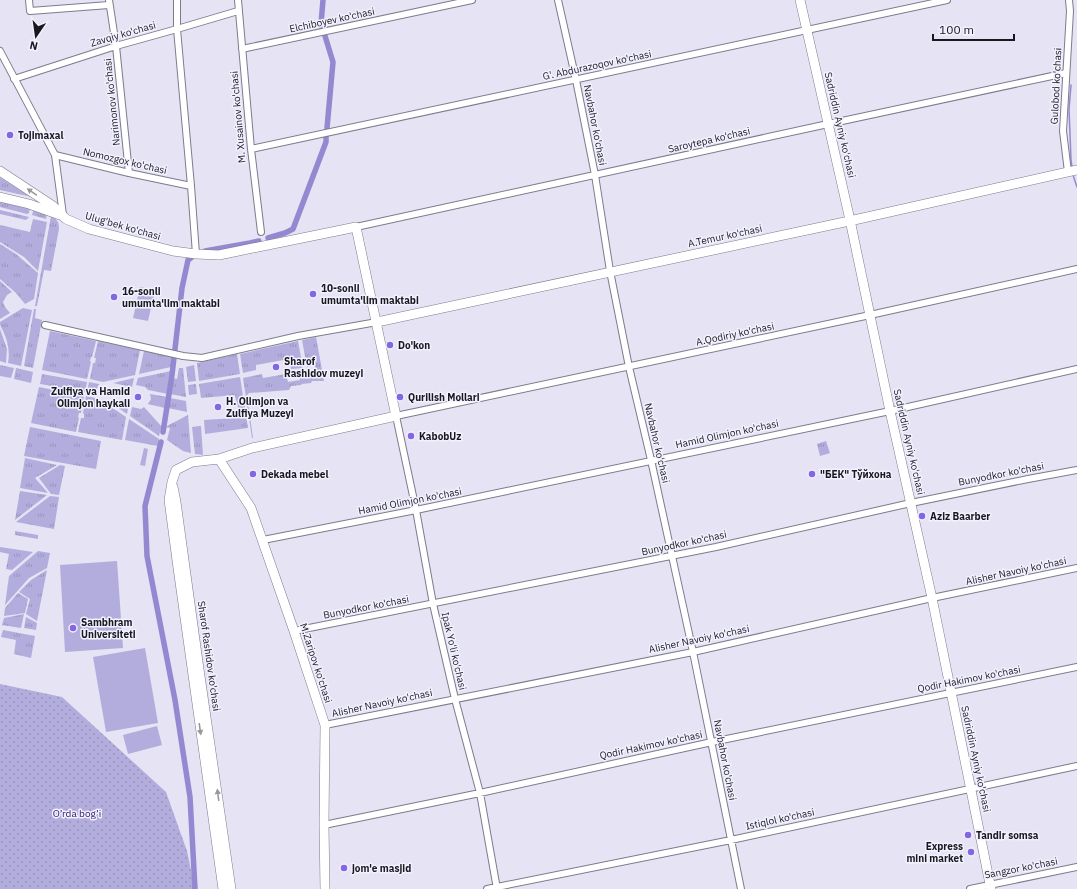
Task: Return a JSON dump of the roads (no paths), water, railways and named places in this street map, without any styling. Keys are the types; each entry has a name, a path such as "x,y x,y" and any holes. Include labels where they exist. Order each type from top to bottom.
{"street":[{"name":"Narimonov ko'chasi","path":"29,0 30,11 109,2 116,46 129,173"},
{"path":"177,0 177,29 196,254"},
{"name":"M. Xusainov ko'chasi","path":"238,0 251,149 261,232"},
{"name":"Elchiboyev ko'chasi","path":"242,49 472,0"},
{"name":"Navbahor ko'chasi","path":"558,0 595,175 610,271 629,367 693,652 741,889"},
{"name":"Sadriddin Ayniy ko'chasi","path":"800,0 850,220 890,411 932,598 991,887"},
{"name":"G'. Abdurazoqov ko'chasi","path":"251,149 947,0"},
{"name":"Gulobod ko'chasi","path":"1069,0 1070,11 1063,131 1072,171"},
{"name":"Zavqiy ko'chasi","path":"14,79 116,46 238,11"},
{"path":"0,51 55,155 63,216"},
{"name":"Saroytepa ko'chasi","path":"356,227 1066,73"},
{"name":"Nomozgox ko'chasi","path":"55,155 191,186"},
{"path":"0,171 53,206 63,216"},
{"name":"A.Temur ko'chasi","path":"377,322 1072,171"},
{"path":"0,196 63,216"},
{"name":"Ulug'bek ko'chasi","path":"63,216 66,219 89,228 173,251 219,255 356,227"},
{"path":"223,889 169,500 172,482 176,470 192,462 218,459 252,448 396,416 356,227"},
{"name":"A.Qodiriy ko'chasi","path":"396,416 870,315 1077,269"},
{"path":"44,325 183,356 202,358 299,336 377,322"},
{"name":"Hamid Olimjon ko'chasi","path":"263,540 416,510 890,411 1077,369"},
{"name":"Ipak Yo'li ko'chasi","path":"396,416 416,510 433,604 455,699 480,793 497,888"},
{"name":"M.Zaripov ko'chasi","path":"218,459 251,508 325,725 325,889"},
{"name":"Bunyodkor ko'chasi","path":"294,631 716,547 911,503 1077,470"},
{"name":"Sharof Rashidov ko'chasi","path":"172,482 176,497 231,889"},
{"name":"Alisher Navoiy ko'chasi","path":"325,725 693,652 932,598 1077,568"},
{"name":"Qodir Hakimov ko'chasi","path":"324,825 480,793 712,742 1077,667"},
{"name":"Istiqlol ko'chasi","path":"487,889 731,840 1077,766"},
{"name":"Sangzor ko'chasi","path":"970,889 991,887 1077,867"}],"waterway":[{"path":"322,28 323,0"},
{"path":"325,36 333,62 327,128"},
{"path":"1071,85 1069,109 1072,167"},
{"path":"268,238 293,229 326,142 326,137"},
{"path":"1073,175 1077,187"},
{"path":"205,251 259,241"},
{"path":"163,432 172,375 182,288 188,260 191,258"},
{"path":"161,442 145,506 147,556 175,700 190,797 195,889"}],"place":[{"name":"Tojimaxal","path":"10,135"},
{"name":"10-sonli umumta'lim maktabi","path":"313,294"},
{"name":"16-sonli umumta'lim maktabi","path":"114,297"},
{"name":"Do'kon","path":"390,345"},
{"name":"Sharof Rashidov muzeyi","path":"276,367"},
{"name":"Zulfiya va Hamid Olimjon haykali","path":"138,397"},
{"name":"Qurilish Mollari","path":"400,397"},
{"name":"H. Olimjon va Zulfiya Muzeyi","path":"218,407"},
{"name":"KabobUz","path":"411,436"},
{"name":"Dekada mebel","path":"253,474"},
{"name":"\"БЕК\" Тўйхона","path":"812,474"},
{"name":"Aziz Baarber","path":"922,516"},
{"name":"Sambhram Universiteti","path":"73,628"},
{"name":"Tandir somsa","path":"968,835"},
{"name":"Express mini market","path":"971,852"},
{"name":"jom'e masjid","path":"344,868"}],"park label":[{"name":"O’rda bog’i","path":"77,813"}]}
